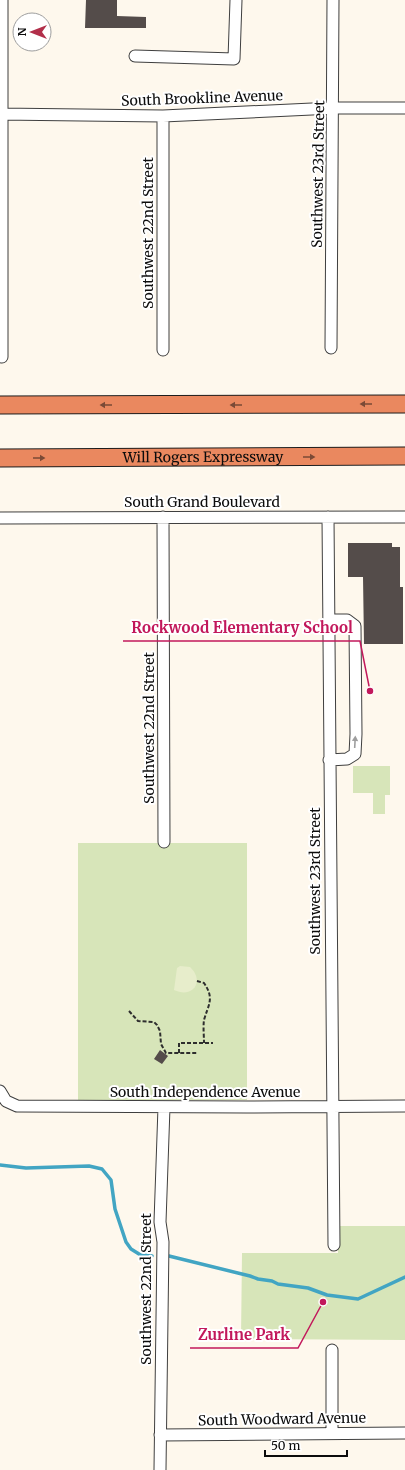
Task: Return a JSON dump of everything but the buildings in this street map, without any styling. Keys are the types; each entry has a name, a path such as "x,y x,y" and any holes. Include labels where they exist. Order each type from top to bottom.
{"highway":[{"path":"0,405 405,404"},
{"name":"Will Rogers Expressway","path":"0,458 405,456"}],"street":[{"path":"2,0 2,357"},
{"path":"135,56 234,59 236,0"},
{"name":"Southwest 23rd Street","path":"331,348 333,0"},
{"name":"South Brookline Avenue","path":"1,114 163,116 333,108 405,108"},
{"name":"Southwest 22nd Street","path":"163,116 163,350"},
{"name":"Southwest 23rd Street","path":"328,517 334,1245"},
{"name":"South Grand Boulevard","path":"0,518 405,517"},
{"name":"Southwest 22nd Street","path":"163,518 164,842"},
{"path":"329,620 347,620 355,626 356,734 355,754 347,759 329,760"},
{"name":"South Independence Avenue","path":"3,1096 17,1106 405,1106"},
{"name":"Southwest 22nd Street","path":"160,1470 163,1242 160,1222 164,1107"},
{"path":"332,1350 332,1433"},
{"name":"South Woodward Avenue","path":"160,1435 405,1433"}],"path":[{"path":"197,981 204,983 209,994 210,1006 204,1021 204,1043"},
{"path":"129,1011 138,1021 154,1022 160,1030 161,1044 166,1052 197,1052"},
{"path":"179,1052 179,1043 213,1043"}],"green space":[{"path":"353,766 390,766 390,795 385,795 385,814 373,814 373,793 353,793"},
{"path":"78,843 247,843 247,1100 78,1100"},
{"path":"180,966 190,967 196,978 197,983 195,987 187,992 174,990 177,968"},
{"path":"338,1226 405,1226 405,1340 241,1339 242,1253 338,1253"}],"waterway":[{"path":"0,1165 26,1168 89,1166 102,1169 111,1180 115,1209 126,1242 131,1249 139,1254 152,1256"},
{"path":"169,1256 258,1279 272,1281 278,1284 308,1288 327,1295 358,1299 405,1277"}],"place":[{"name":"Rockwood Elementary School","path":"370,691"},
{"name":"Zurline Park","path":"323,1302"}]}
